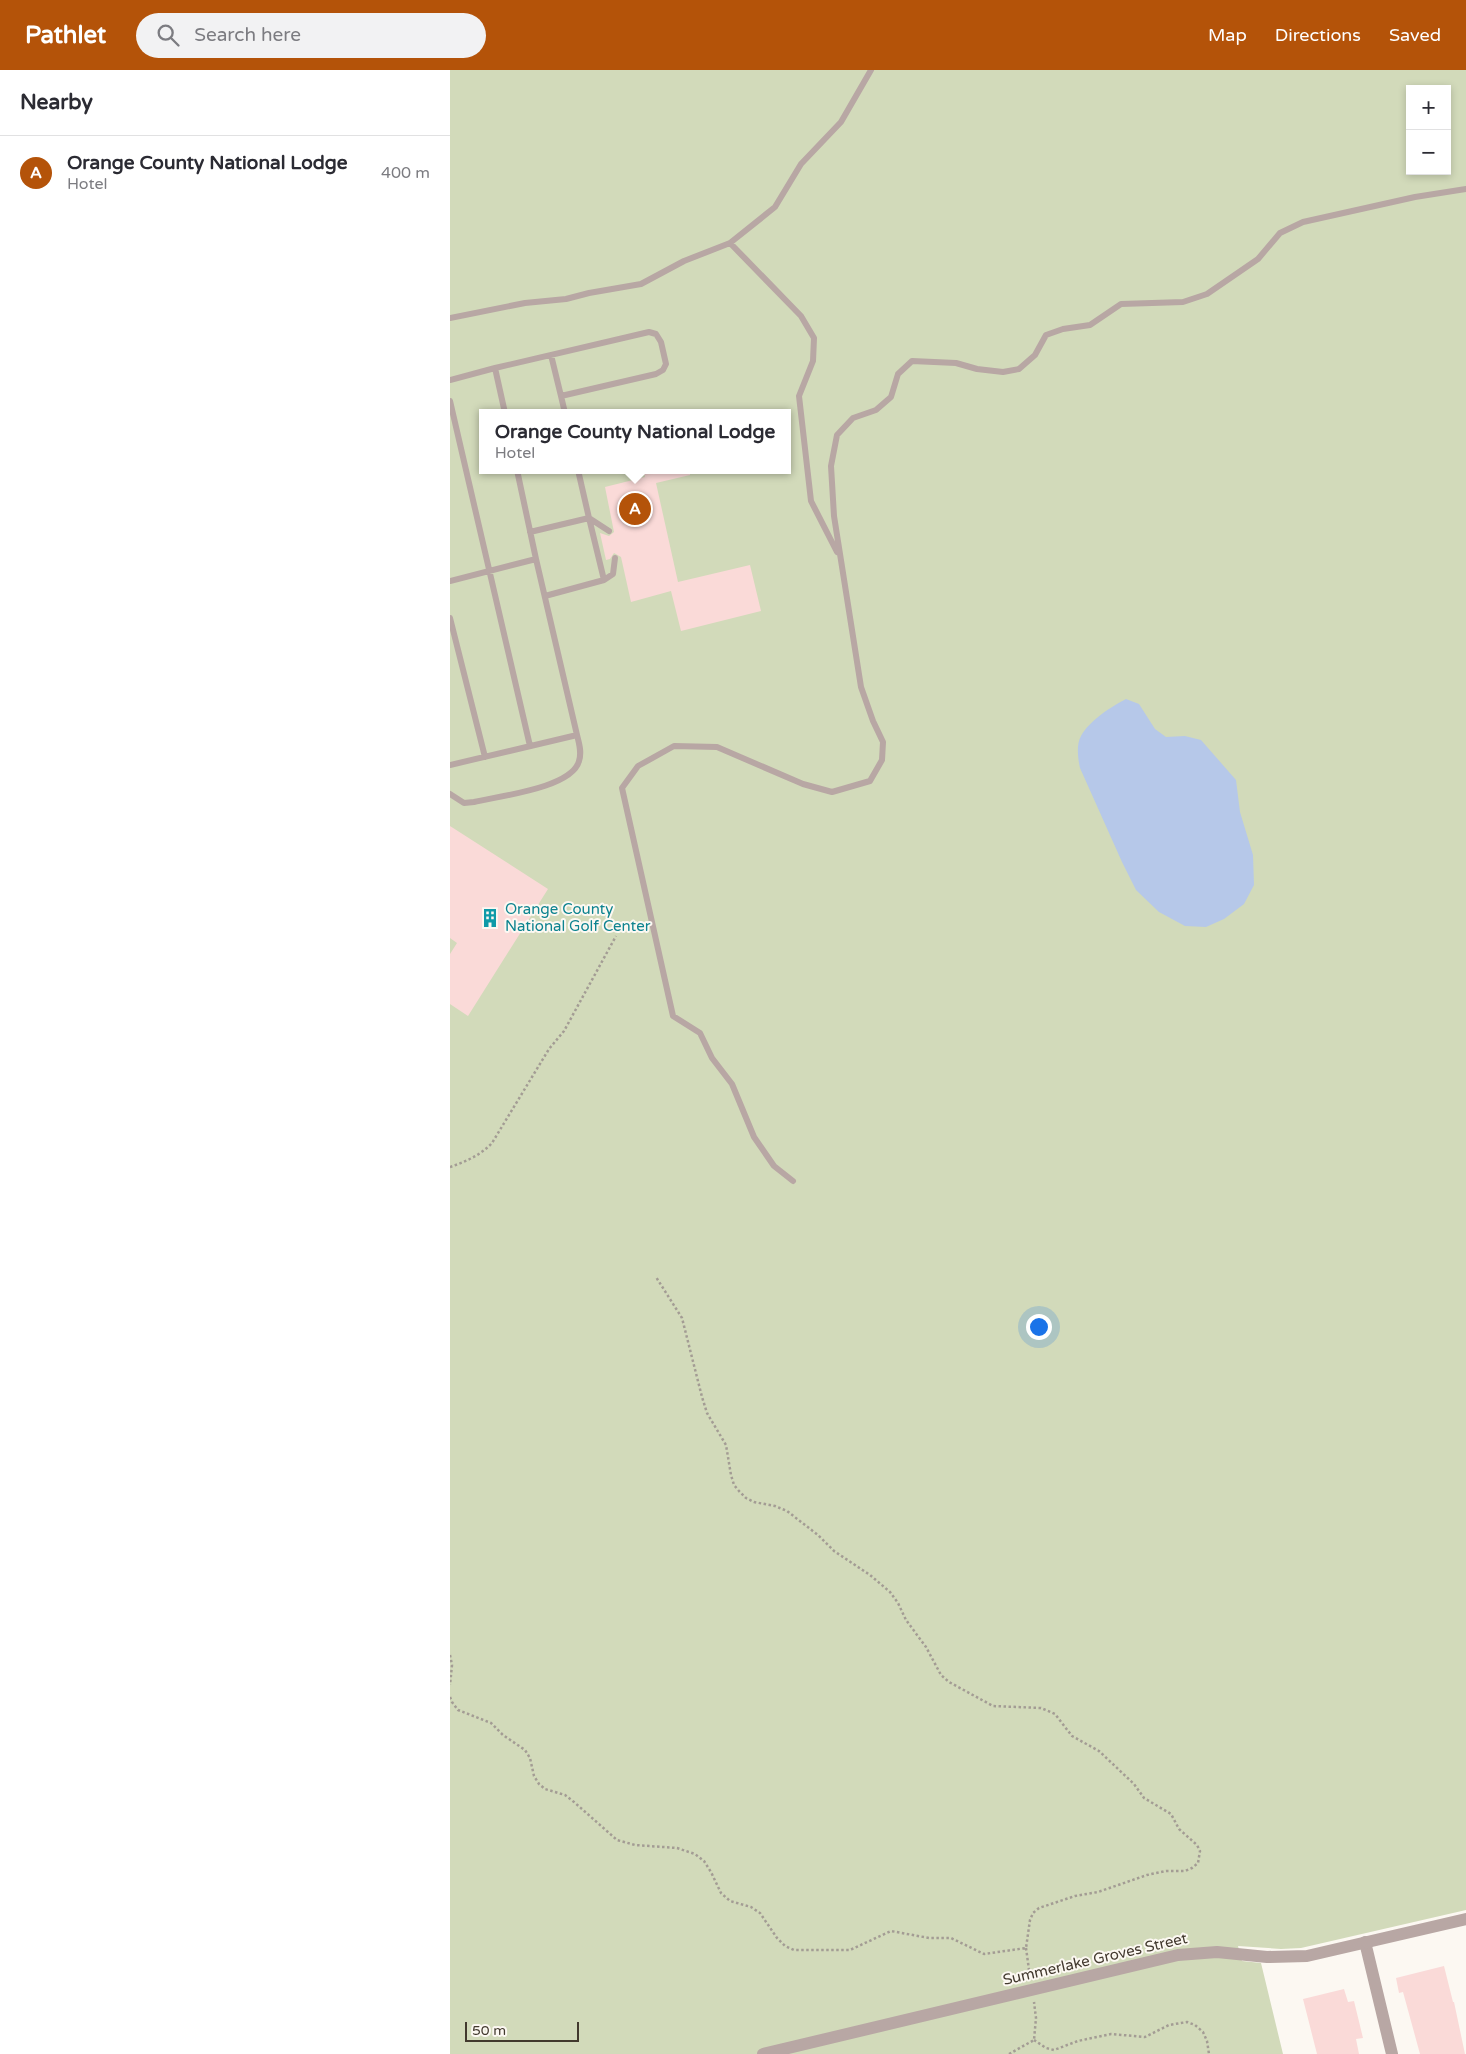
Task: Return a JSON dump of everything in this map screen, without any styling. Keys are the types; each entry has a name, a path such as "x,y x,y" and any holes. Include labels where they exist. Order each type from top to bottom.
{"street":[{"name":"Summerlake Groves Street","path":"763,2054 1178,1955 1217,1952 1268,1957 1307,1956 1466,1919"},
{"path":"1366,1942 1392,2054"}],"lane":[{"path":"450,318 525,302 566,300 589,293 641,284 684,261 730,243 775,207 801,164 841,122 871,70"},
{"path":"792,1181 774,1166 754,1137 732,1084 712,1058 700,1033 673,1016 622,788 638,766 674,746 717,746 803,784 832,792 870,781 882,760 883,742 873,721 862,687 840,558 831,466 837,435 853,418 876,410 891,397 898,374 912,361 956,363 977,369 1004,372 1019,370 1035,355 1046,335 1063,329 1090,325 1121,304 1183,302 1206,294 1258,259 1280,233 1303,222 1415,197 1466,189"},
{"path":"730,243 801,316 814,338 813,360 799,396 811,501 840,558"},
{"path":"450,380 649,332 653,332 659,338 666,364 660,372 561,396"},
{"path":"551,355 564,409"},
{"path":"495,368 503,409"},
{"path":"450,401 530,746"},
{"path":"450,794 464,802 474,802 560,782 575,770 579,762 580,748 518,474"},
{"path":"579,474 604,580"},
{"path":"530,532 589,518 608,531"},
{"path":"545,596 604,580 613,574 615,558"},
{"path":"450,581 536,559"},
{"path":"450,618 485,757"},
{"path":"450,765 577,735"}],"path":[{"path":"450,1167 476,1156 486,1150 492,1143 550,1049 564,1031 616,936"},
{"path":"656,1277 682,1318 705,1405 713,1424 726,1445 734,1485 739,1491 746,1498 754,1502 775,1506 787,1511 818,1535 834,1551 870,1575 890,1592 906,1620 926,1647 941,1675 949,1682 993,1706 1041,1708 1055,1714 1072,1736 1099,1751 1134,1784 1144,1798 1171,1814 1179,1829 1197,1845 1200,1851 1198,1863 1192,1868 1147,1875 1098,1892 1075,1896 1039,1908 1033,1913 1030,1920 1026,1948 1031,1981"},
{"path":"450,1656 452,1665 450,1685"},
{"path":"450,1697 458,1710 491,1724 525,1750 539,1784 546,1789 565,1795 617,1840 635,1845 677,1848 695,1854 704,1861 721,1894 730,1901 751,1907 760,1913 777,1938 794,1950 850,1950 890,1931 929,1938 951,1938 984,1954 1026,1948"},
{"path":"1034,1998 1036,2018 1034,2040"},
{"path":"1034,2040 1046,2048 1054,2050 1078,2041 1111,2034 1145,2037 1168,2025 1187,2022 1195,2025 1203,2032 1209,2054"},
{"path":"1009,2054 1034,2040"}],"green space":[{"path":"450,70 1466,70 1466,1910 1301,1948 1281,1949 1238,1946 1242,1961 1261,1963 1283,2054 450,2054"}],"water":[{"path":"1126,699 1139,704 1155,729 1166,737 1185,736 1201,740 1236,780 1240,812 1253,855 1254,885 1244,904 1224,919 1206,927 1185,926 1159,912 1136,890 1080,768 1078,744 1085,730 1101,714"}],"building":[{"path":"644,474 690,474 656,483 678,582 750,565 761,611 681,631 671,591 631,602 621,557 614,553 610,559 606,560 600,533 609,536 614,532 605,487 645,477"},
{"name":"Orange County National Golf Center","path":"450,826 548,889 468,1016 450,1004 450,954 457,943 450,938"},
{"path":"1444,1966 1465,2054 1420,2054 1403,1992 1399,1993 1396,1978"},
{"path":"1344,1989 1348,2002 1354,2001 1363,2038 1356,2039 1359,2054 1317,2054 1303,1999"}],"place":[{"name":"Orange County National Lodge","path":"635,509"},
{"name":"Orange County National Golf Center","path":"490,918"}]}
